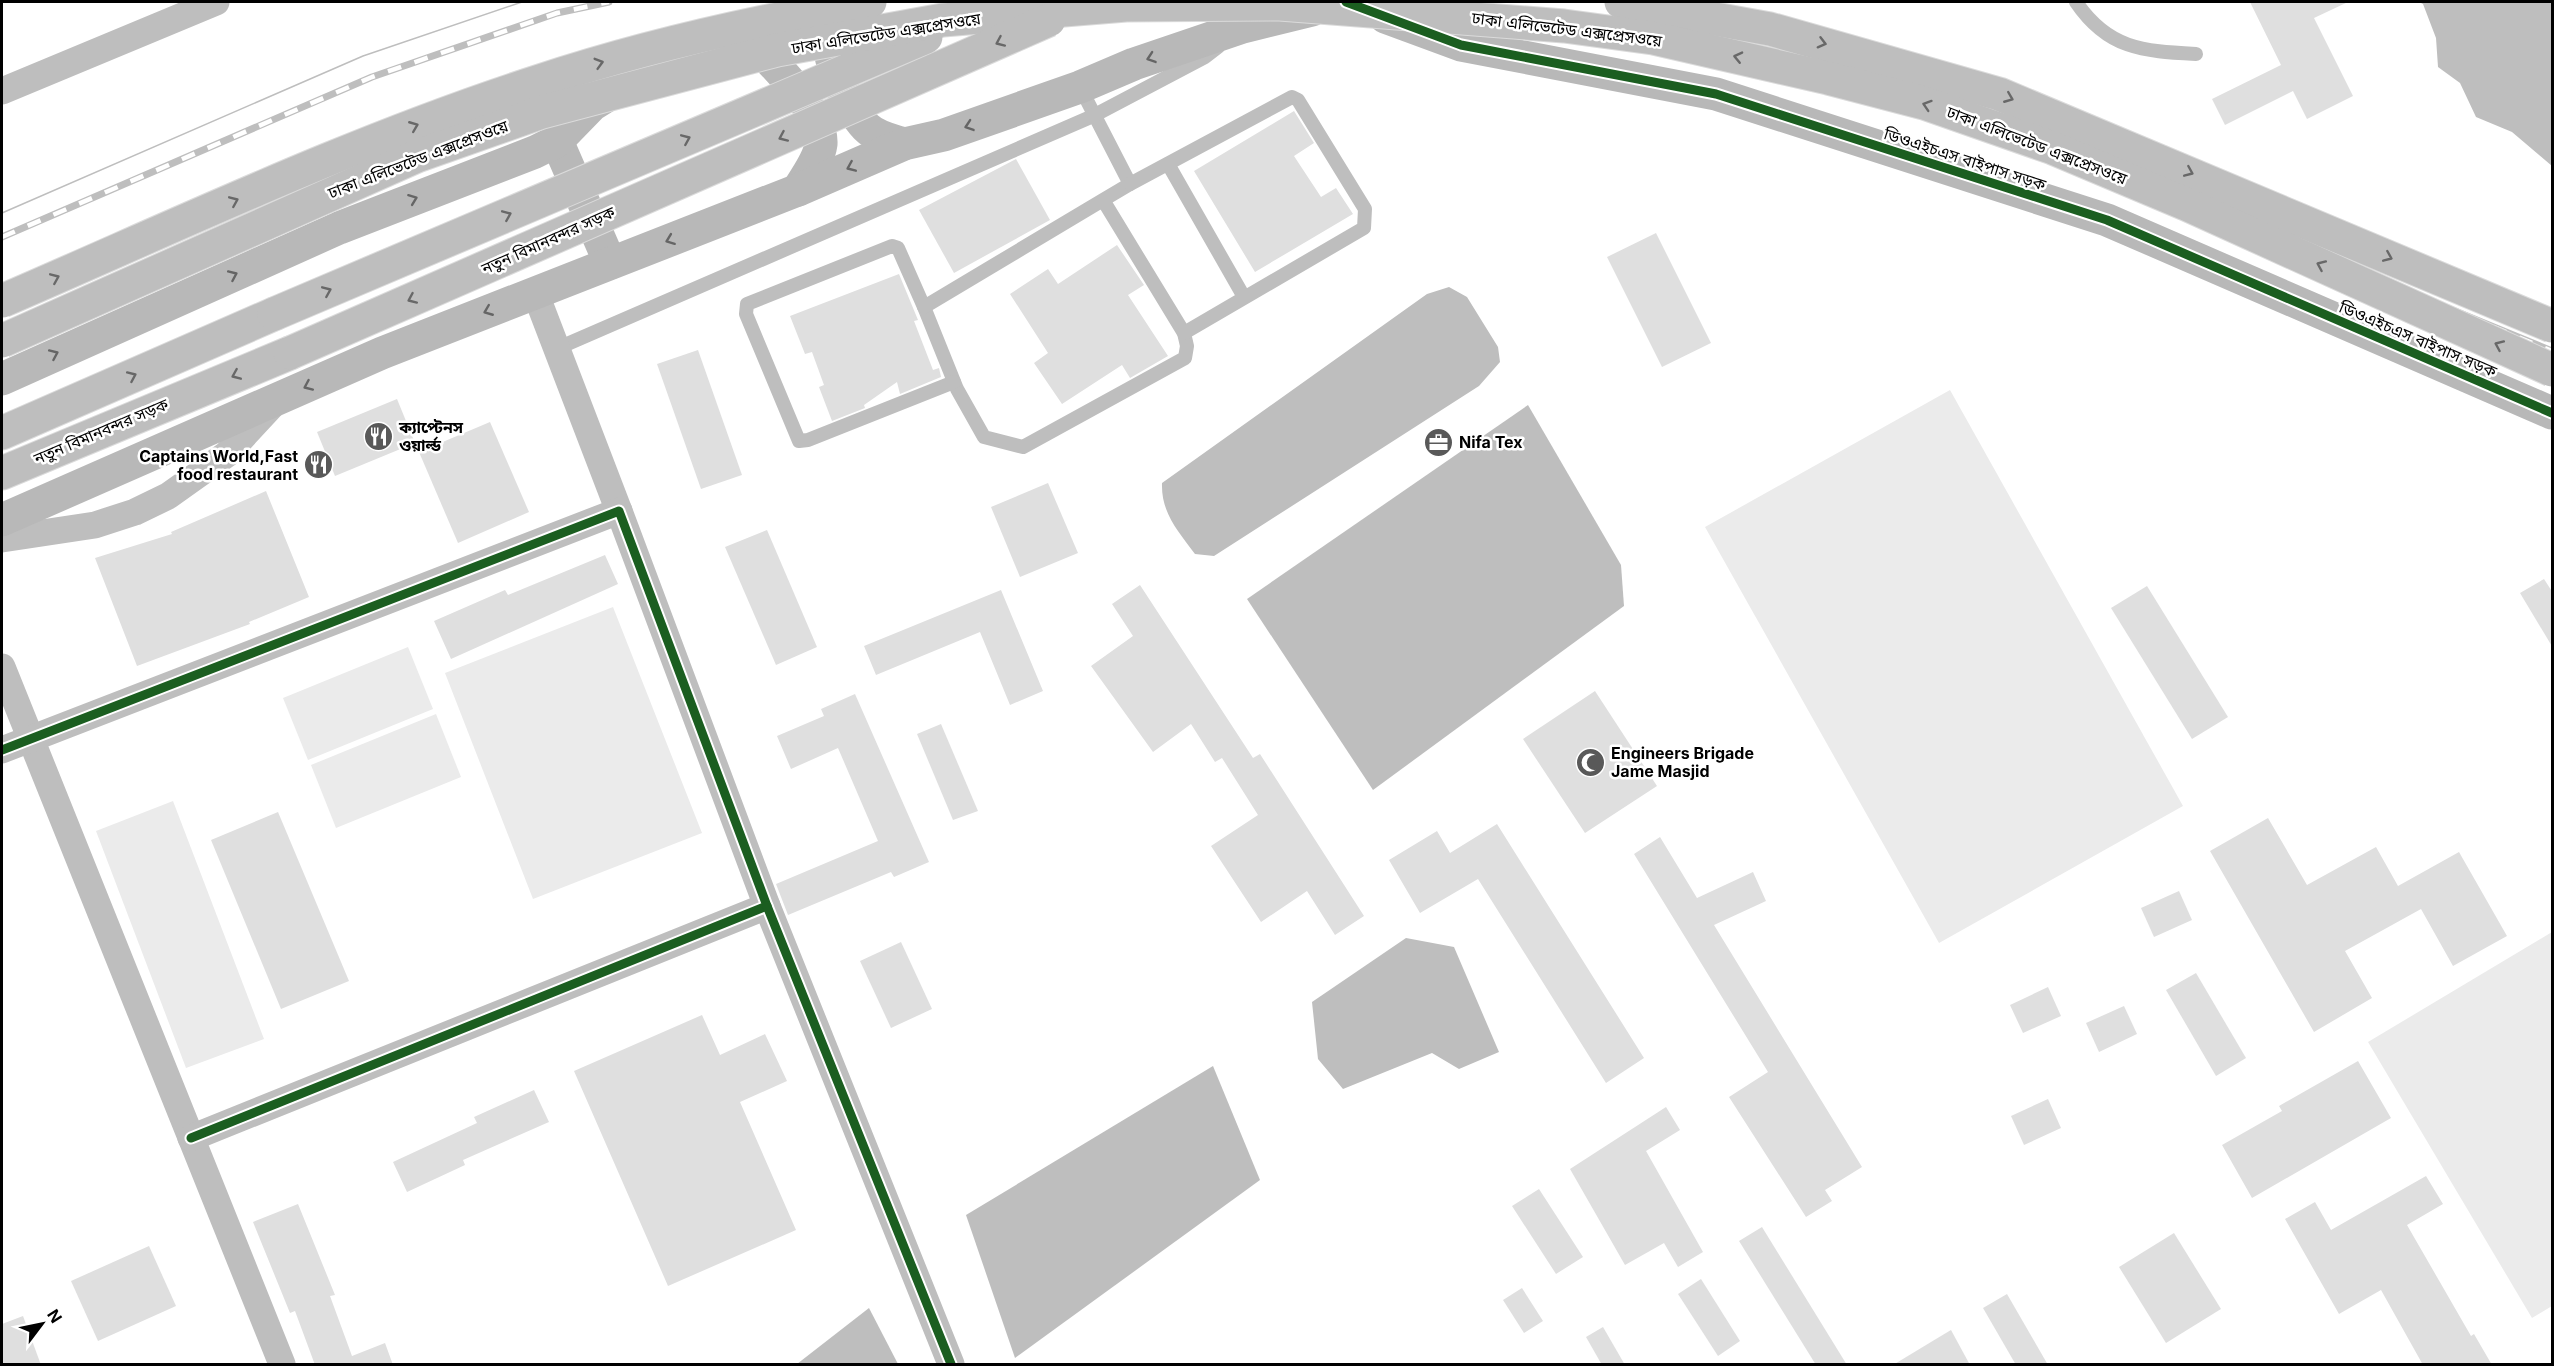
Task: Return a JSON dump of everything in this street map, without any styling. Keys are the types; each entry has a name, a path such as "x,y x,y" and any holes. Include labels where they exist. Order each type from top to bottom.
{"highway":[{"name":"ঢাকা এলিভেটেড এক্সপ্রেসওয়ে","path":"2,302 297,174 446,114 538,81 782,17 870,2"},
{"path":"2,434 274,314 1010,2"},
{"name":"নতুন বিমানবন্দর সড়ক","path":"2,473 290,352 1092,2"},
{"name":"ঢাকা এলিভেটেড এক্সপ্রেসওয়ে","path":"1621,2 1770,29 1999,93 2553,326"},
{"name":"ঢাকা এলিভেটেড এক্সপ্রেসওয়ে","path":"2,341 417,156 564,106 777,50 943,20 1125,5 1280,4 1553,25 1653,38 1828,78 1924,103 2064,152 2186,204 2553,370"}],"main road":[{"path":"2,379 339,228 535,152 557,141 592,105 621,87 690,64 758,48 778,39 832,2"},
{"path":"837,2 828,17 826,39 846,96 865,127 879,136 904,144"},
{"path":"2,534 277,399 535,292 798,190 904,144 1087,102 1134,64 1243,27 1347,2"},
{"name":"ডিওএইচএস বাইপাস সড়ক","path":"1347,2 1461,45 1716,94 2107,220 2553,413"},
{"path":"758,48 786,76 806,103 821,142 816,159 798,190"},
{"path":"557,141 610,263"}],"street":[{"path":"2,91 216,2"},
{"path":"535,292 767,906 951,1365"},
{"path":"2,534 53,533 95,525 135,513 168,496 227,454 277,399"},
{"path":"2,750 619,511"},
{"path":"2,668 282,1365"},
{"path":"190,1138 767,906"}],"lane":[{"path":"2076,2 2090,22 2110,39 2148,51 2196,54"},
{"path":"924,307 1130,184 1292,97 1298,100 1365,209 1364,228 1184,333"},
{"path":"558,348 1087,102 1130,184"},
{"path":"1168,164 1244,297"},
{"path":"954,382 808,440 799,441 746,314 747,304 892,246 898,248 954,382 984,438 1023,447 1185,358 1187,346 1184,333 1103,200"}],"shaded area":[{"path":"2419,2 2552,2 2552,166 2512,132 2476,117 2460,83 2438,67 2436,38 2423,4"},
{"path":"1449,287 1467,297 1498,347 1500,362 1479,386 1214,556 1195,554 1168,513 1162,494 1162,483 1427,294"},
{"path":"1950,390 2183,806 1939,943 1705,527"},
{"path":"1528,405 1621,565 1624,606 1373,790 1247,599"},
{"path":"613,607 702,833 533,899 445,673"},
{"path":"408,647 433,709 308,760 283,698"},
{"path":"436,714 461,777 336,828 311,765"},
{"path":"173,801 264,1039 186,1068 96,831"},
{"path":"2552,932 2552,1306 2532,1318 2368,1042"},
{"path":"1406,938 1454,947 1499,1052 1459,1069 1432,1053 1343,1089 1318,1059 1312,1002"},
{"path":"1213,1066 1260,1180 1015,1358 966,1215"},
{"path":"869,1308 898,1364 797,1364"}],"building":[{"path":"2250,2 2348,2 2314,18 2353,96 2307,119 2293,91 2225,125 2212,99 2281,65"},
{"path":"1294,111 1314,143 1294,156 1321,197 1336,188 1353,214 1255,272 1194,171"},
{"path":"1016,159 1050,220 954,273 919,210"},
{"path":"1656,233 1711,343 1662,367 1607,257"},
{"path":"1117,245 1144,285 1128,295 1168,356 1130,378 1122,365 1062,404 1034,363 1048,353 1010,294 1048,269 1058,284"},
{"path":"899,274 918,320 914,321 933,370 939,368 941,377 900,394 897,382 864,405 865,408 832,421 819,387 824,385 812,352 805,354 790,316"},
{"path":"698,350 742,475 701,489 657,364"},
{"path":"397,399 415,443 335,476 317,432"},
{"path":"490,422 529,512 458,543 419,452"},
{"path":"1048,483 1078,553 1020,577 991,507"},
{"path":"266,491 309,597 249,622 250,624 137,666 95,558 172,534 171,532"},
{"path":"767,530 817,647 776,665 725,547"},
{"path":"605,555 618,584 451,659 434,621 505,590 508,595"},
{"path":"2544,579 2553,593 2553,648 2520,593"},
{"path":"1140,585 1253,758 1260,754 1364,916 1335,935 1307,891 1261,922 1211,846 1258,815 1222,758 1215,762 1191,724 1153,752 1091,666 1133,636 1112,604"},
{"path":"2147,586 2228,717 2192,739 2111,608"},
{"path":"1001,590 1043,691 1010,705 980,632 876,675 864,646"},
{"name":"Engineers Brigade Jame Masjid","path":"1595,691 1657,786 1585,833 1523,739"},
{"path":"855,694 929,862 894,877 891,872 788,915 776,884 878,841 838,748 791,769 777,736 824,716 821,709"},
{"path":"941,724 978,811 953,820 917,734"},
{"path":"278,812 349,981 281,1009 211,840"},
{"path":"2268,818 2307,885 2376,847 2398,886 2459,852 2507,936 2453,966 2421,909 2345,951 2372,998 2314,1032 2210,851"},
{"path":"1497,824 1644,1058 1606,1083 1478,879 1420,913 1389,860 1437,831 1450,853"},
{"path":"1660,837 1697,898 1753,872 1766,901 1714,925 1862,1167 1825,1190 1832,1201 1806,1217 1729,1097 1768,1072 1634,854"},
{"path":"2179,891 2192,920 2154,937 2141,908"},
{"path":"901,942 932,1009 891,1028 860,961"},
{"path":"2196,973 2246,1058 2216,1076 2166,990"},
{"path":"2048,987 2061,1016 2023,1033 2010,1005"},
{"path":"2124,1006 2137,1034 2099,1052 2086,1023"},
{"path":"702,1015 720,1055 765,1034 787,1081 740,1102 796,1230 668,1286 574,1071"},
{"path":"2358,1061 2391,1118 2252,1198 2222,1145 2282,1111 2279,1106"},
{"path":"534,1090 549,1122 463,1160 465,1165 407,1192 393,1162 477,1123 474,1117"},
{"path":"2048,1099 2061,1128 2024,1145 2011,1116"},
{"path":"1666,1107 1680,1130 1646,1151 1703,1252 1678,1267 1664,1243 1625,1265 1570,1169"},
{"path":"2426,1176 2443,1204 2407,1225 2471,1336 2474,1334 2492,1365 2423,1365 2381,1290 2339,1314 2285,1219 2315,1202 2331,1230"},
{"path":"1539,1189 1583,1257 1556,1274 1512,1206"},
{"path":"298,1204 335,1295 330,1296 352,1356 385,1343 393,1365 315,1365 295,1311 290,1313 253,1222"},
{"path":"1762,1227 1847,1365 1816,1365 1739,1241"},
{"path":"2174,1233 2221,1309 2166,1343 2119,1267"},
{"path":"149,1246 176,1306 98,1341 71,1281"},
{"path":"1701,1279 1740,1341 1718,1356 1678,1294"},
{"path":"1522,1288 1543,1321 1524,1333 1503,1300"},
{"path":"2007,1294 2048,1365 2016,1365 1983,1308"},
{"path":"23,1316 41,1365 2,1365 2,1324"},
{"path":"1603,1327 1625,1365 1602,1365 1586,1337"},
{"path":"1951,1330 1970,1365 1893,1365 1931,1342"}],"tram line":[{"path":"2,213 363,56 522,2"},
{"path":"1716,2 1819,33 2552,326"}],"railway":[{"path":"2,237 372,77 557,13 609,2"},
{"path":"1659,2 1806,44 2552,351"}],"cycle path":[{"path":"1346,2 1461,45 1716,94 2107,220 2552,413"},
{"path":"2,750 619,511 767,906 191,1138"},
{"path":"767,906 951,1364"}],"place":[{"name":"ক্যাপ্টেনস ওয়ার্ল্ড","path":"378,436"},
{"name":"Nifa Tex","path":"1438,442"},
{"name":"Captains World,Fast food restaurant","path":"319,465"},
{"name":"Engineers Brigade Jame Masjid","path":"1590,762"}]}
